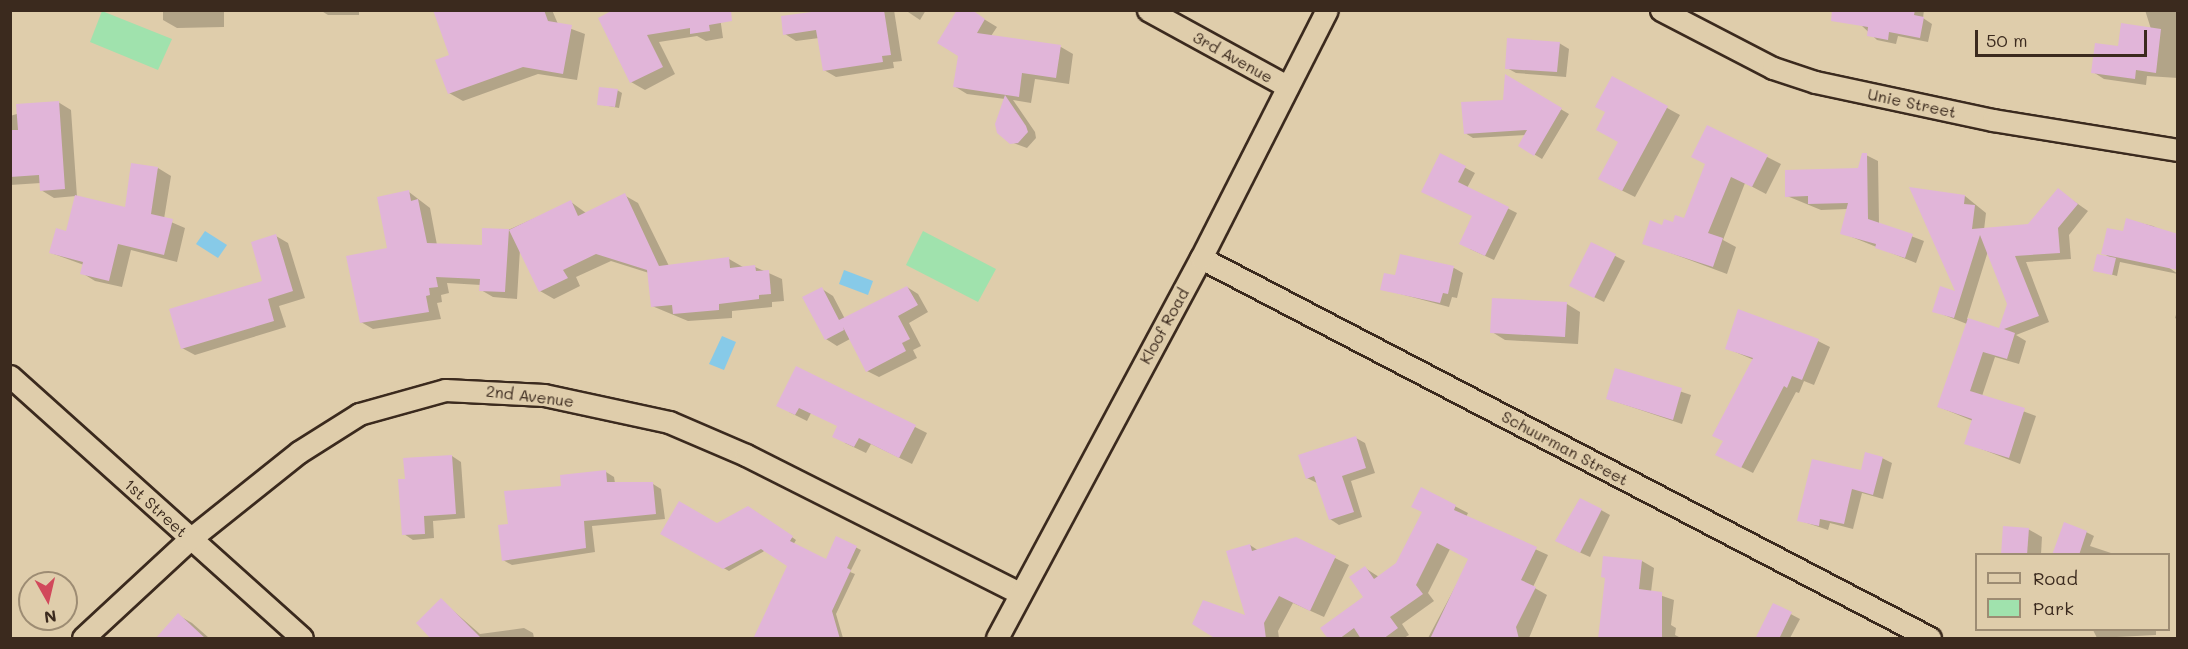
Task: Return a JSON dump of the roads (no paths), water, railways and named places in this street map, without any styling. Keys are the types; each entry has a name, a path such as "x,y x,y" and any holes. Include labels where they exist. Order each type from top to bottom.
{"street":[{"name":"3rd Avenue","path":"1148,10 1287,86"},
{"name":"Kloof Road","path":"997,639 1018,593 1201,258 1327,10"},
{"name":"Unie Street","path":"1661,10 1773,68 1815,82 1993,120 2178,150"},
{"name":"Schuurman Street","path":"1201,258 1930,639"},
{"name":"1st Street","path":"10,376 302,639"},
{"name":"2nd Avenue","path":"83,639 190,538 299,452 359,414 445,390 486,390 601,405 669,422 747,455 1018,593"}],"water":[{"path":"205,231 227,245 218,258 196,244"},
{"path":"844,270 873,281 868,295 839,284"},
{"path":"722,336 736,342 724,370 709,364"}]}
